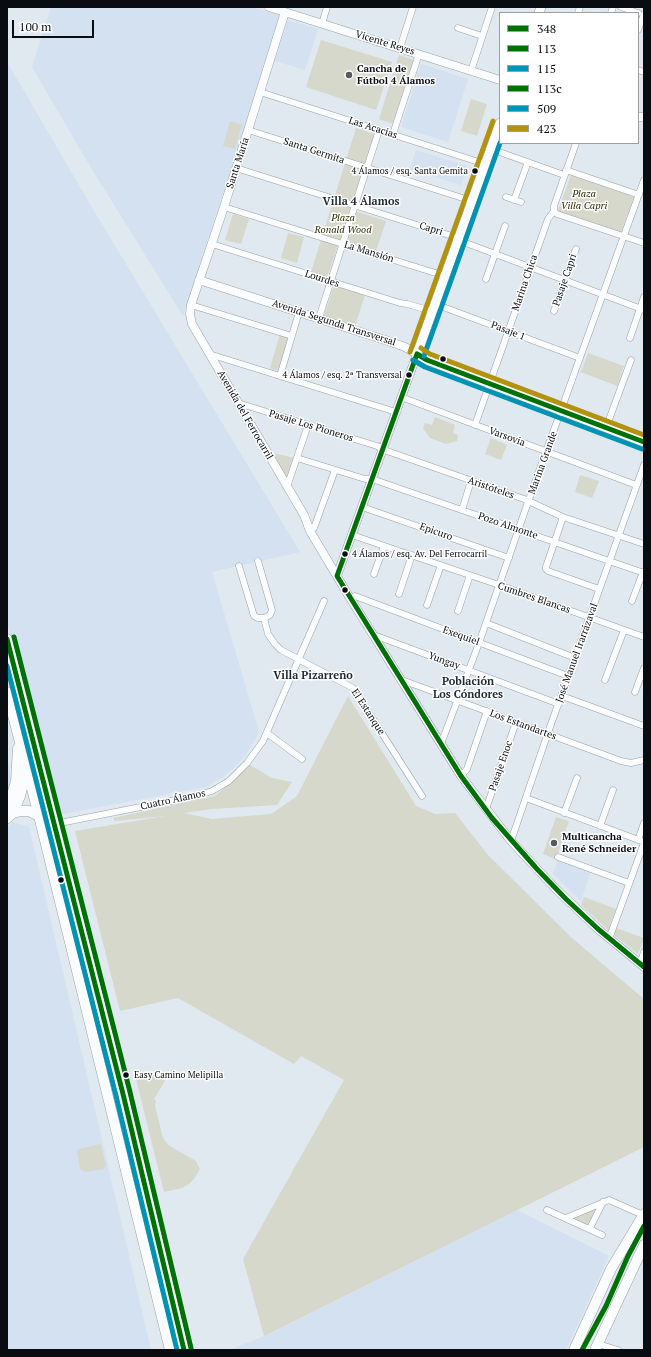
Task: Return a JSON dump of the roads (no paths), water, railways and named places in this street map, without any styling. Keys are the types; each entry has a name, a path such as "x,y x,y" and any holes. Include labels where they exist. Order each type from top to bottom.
{"main road":[{"path":"416,354 499,126"},
{"name":"Avenida Segunda Transversal","path":"416,354 426,360 644,442"},
{"path":"7,639 123,1094 176,1311 184,1350"},
{"path":"7,692 27,766 170,1350"},
{"path":"8,816 23,786 27,766 27,714"},
{"path":"8,816 16,782 19,736"},
{"path":"8,816 25,811 40,819 58,838"},
{"path":"56,889 64,884 70,886"},
{"path":"109,1098 117,1093 123,1094"},
{"path":"574,1350 611,1270 644,1215"},
{"path":"597,1347 641,1259 644,1245"},
{"path":"162,1315 169,1316 176,1311"}],"street":[{"name":"Vicente Reyes","path":"269,7 499,80"},
{"path":"322,24 327,7"},
{"path":"400,48 413,7"},
{"path":"471,71 492,7"},
{"path":"621,7 635,12"},
{"name":"Santa María","path":"190,314 191,305 224,207 285,12"},
{"path":"639,28 644,15"},
{"path":"458,28 482,36"},
{"path":"393,134 419,54"},
{"name":"Las Acacias","path":"260,92 485,164"},
{"name":"Santa Germita","path":"248,130 472,201"},
{"path":"319,318 379,130"},
{"name":"Marina Chica","path":"475,425 548,219 554,211 554,206 576,144"},
{"path":"490,149 528,162 639,195"},
{"path":"514,200 528,162"},
{"name":"Capri","path":"236,168 452,236 458,240 530,268 642,309"},
{"name":"Marina Grande","path":"441,744 479,643 644,180"},
{"path":"506,197 521,202"},
{"name":"La Mansión","path":"224,207 445,276"},
{"path":"554,211 558,214 644,243"},
{"path":"486,279 505,226"},
{"name":"Lourdes","path":"212,244 400,304 434,307"},
{"name":"Pasaje Capri","path":"554,311 576,249"},
{"name":"Avenida Segunda Transversal","path":"199,280 395,343 416,354"},
{"path":"630,338 642,309 644,297"},
{"path":"191,305 292,336"},
{"name":"Pasaje 1","path":"434,307 508,331 580,358"},
{"path":"280,376 299,312"},
{"name":"Avenida del Ferrocarril","path":"190,314 192,324 209,354 304,515 314,528 338,574 355,596 374,635"},
{"path":"209,354 396,412"},
{"path":"338,574 416,354"},
{"path":"606,428 631,360"},
{"name":"Varsovia","path":"401,398 636,485"},
{"name":"Pasaje Los Pioneros","path":"238,403 383,449"},
{"path":"288,487 308,425"},
{"name":"Aristóteles","path":"383,449 528,502 563,517 644,544"},
{"name":"Pozo Almonte","path":"297,458 365,479 372,479 610,560 643,573"},
{"name":"José Manuel Irarrázaval","path":"511,841 568,676 644,465"},
{"path":"314,528 335,470"},
{"path":"462,510 471,481"},
{"name":"Epicuro","path":"362,507 509,558"},
{"name":"Avenida del Ferrocarril","path":"304,515 310,531 338,574 461,776 511,841 554,888 609,939 642,965"},
{"path":"563,517 546,569 599,589"},
{"name":"Cumbres Blancas","path":"352,535 499,585 644,637"},
{"path":"374,574 384,546"},
{"path":"399,594 412,555"},
{"path":"239,566 254,616 264,618 270,615 272,610 258,561"},
{"path":"427,605 441,565"},
{"path":"632,601 643,573"},
{"path":"458,611 470,575"},
{"name":"Exequiel","path":"355,596 568,676"},
{"name":"Cuatro Álamos","path":"55,824 212,792 226,784 240,771 267,733 324,601"},
{"name":"El Estanque","path":"264,618 268,634 281,650 354,688 422,796"},
{"path":"486,623 575,658"},
{"path":"605,680 624,630"},
{"name":"Yungay","path":"374,635 559,704"},
{"path":"635,692 644,668"},
{"name":"Los Estandartes","path":"402,680 624,762 643,762"},
{"path":"562,696 644,726"},
{"path":"461,776 467,769 487,711"},
{"name":"Pasaje Enoc","path":"486,809 516,722"},
{"path":"267,733 302,759"},
{"path":"564,813 577,778"},
{"path":"600,826 613,790"},
{"path":"526,798 642,842"},
{"path":"609,939 642,842 644,823"},
{"path":"558,857 629,883"},
{"path":"642,965 644,952"},
{"path":"566,1218 609,1200 644,1215"},
{"path":"590,1228 603,1202"},
{"path":"547,1210 590,1228 602,1235"},
{"path":"597,1347 618,1350"}],"place":[{"name":"Cancha de Fútbol 4 Álamos","path":"349,75"},
{"name":"4 Álamos / esq. Santa Gemita","path":"475,171"},
{"name":"4 Álamos / esq. 2ª Transversal","path":"409,375"},
{"name":"4 Álamos / esq. Av. Del Ferrocarril","path":"345,554"},
{"name":"Multicancha René Schneider","path":"554,843"},
{"name":"Easy Camino Melipilla","path":"126,1075"}],"district":[{"name":"Villa 4 Álamos","path":"361,202"},
{"name":"Villa Pizarreño","path":"313,676"},
{"name":"Población Los Cóndores","path":"468,688"}],"park label":[{"name":"Plaza Villa Capri","path":"584,200"},
{"name":"Plaza Ronald Wood","path":"343,224"}]}
